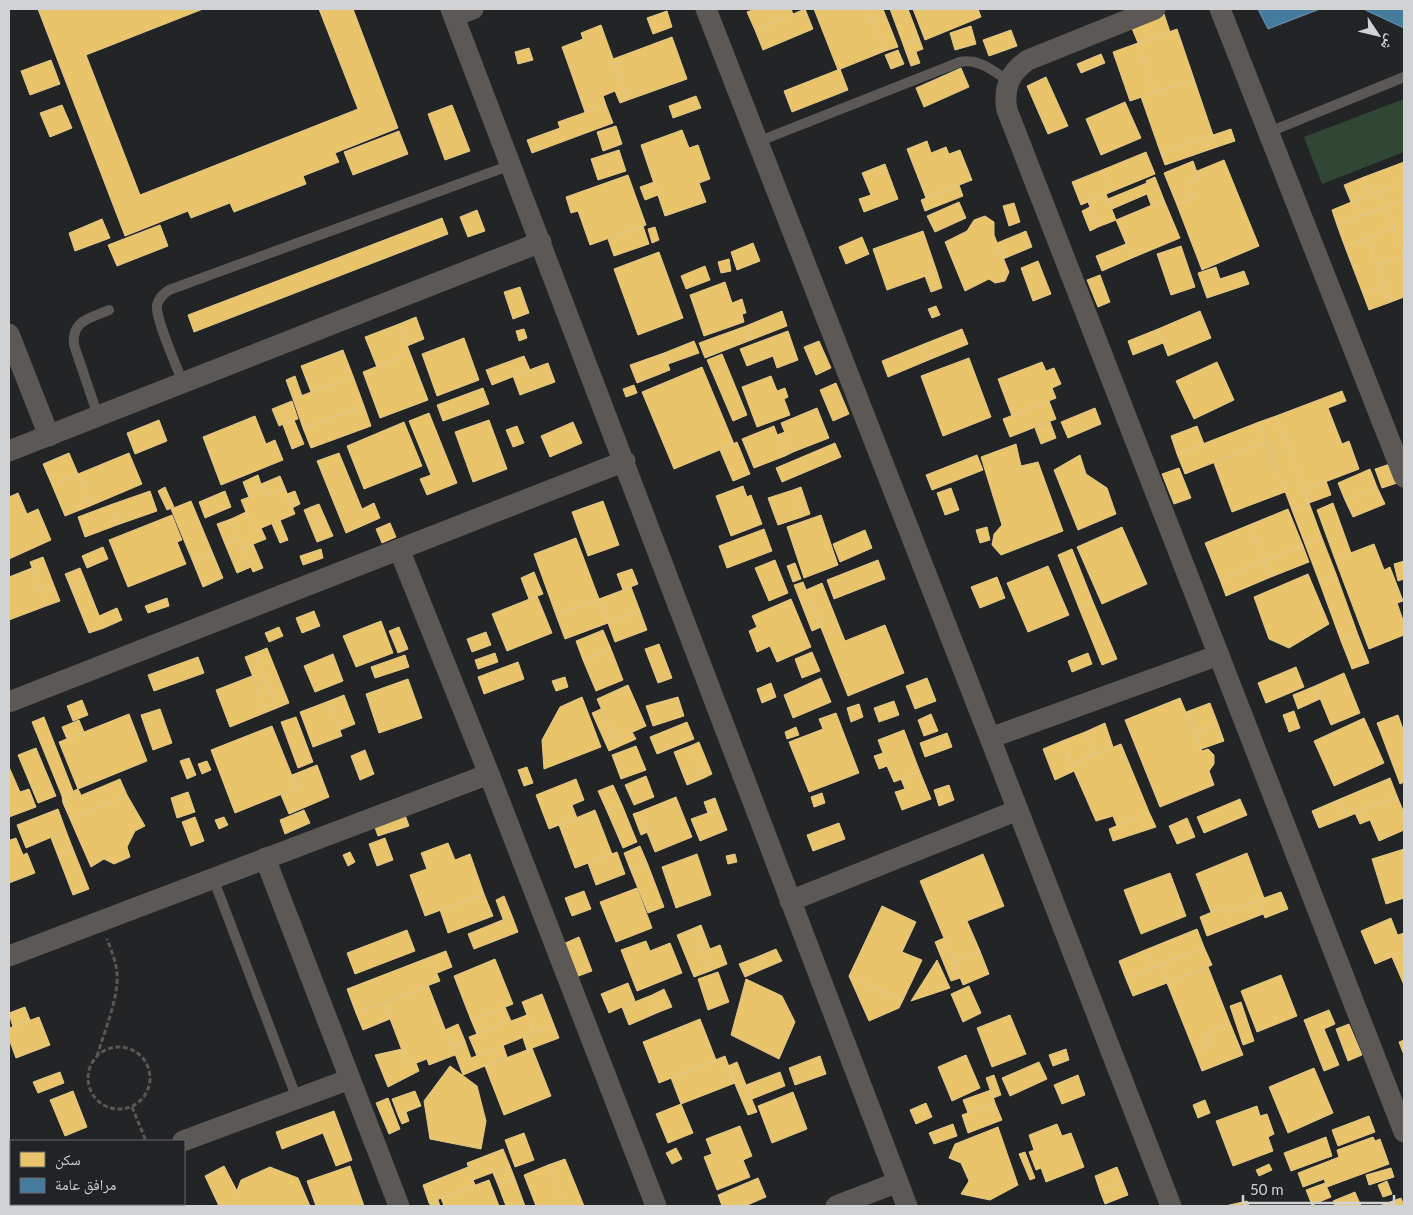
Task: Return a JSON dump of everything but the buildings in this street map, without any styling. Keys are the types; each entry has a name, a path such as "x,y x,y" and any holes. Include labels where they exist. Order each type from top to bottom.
{"street":[{"path":"706,9 1171,1206"},
{"path":"1154,9 1028,60 1014,72 1009,81 1006,90 1007,110 1404,1132"},
{"path":"1220,9 1404,477"},
{"path":"460,11 511,165 907,1206"},
{"path":"9,451 541,242"},
{"path":"9,334 49,436"},
{"path":"9,702 625,461"},
{"path":"399,550 489,774 656,1206"},
{"path":"990,738 1219,655"},
{"path":"9,956 489,774"},
{"path":"790,901 1018,810"},
{"path":"266,858 399,1206"},
{"path":"185,1140 350,1078"},
{"path":"836,1206 898,1182"}],"lane":[{"path":"757,142 960,62 978,62 1009,81"},
{"path":"1269,132 1404,77"},
{"path":"183,382 158,316 158,304 169,290 511,165"},
{"path":"98,416 73,338 74,332 82,322 109,310"},
{"path":"213,878 296,1099"}],"path":[{"path":"97,1057 116,994 117,982 115,960 101,921"},
{"path":"122,1047 130,1049 145,1060 149,1068 149,1087 146,1095 132,1107 113,1109 104,1106 96,1100 91,1092 88,1083 88,1073 91,1064 104,1051 122,1047"},
{"path":"132,1107 146,1140"}],"green space":[{"path":"1404,99 1404,152 1322,184 1304,137"}]}
